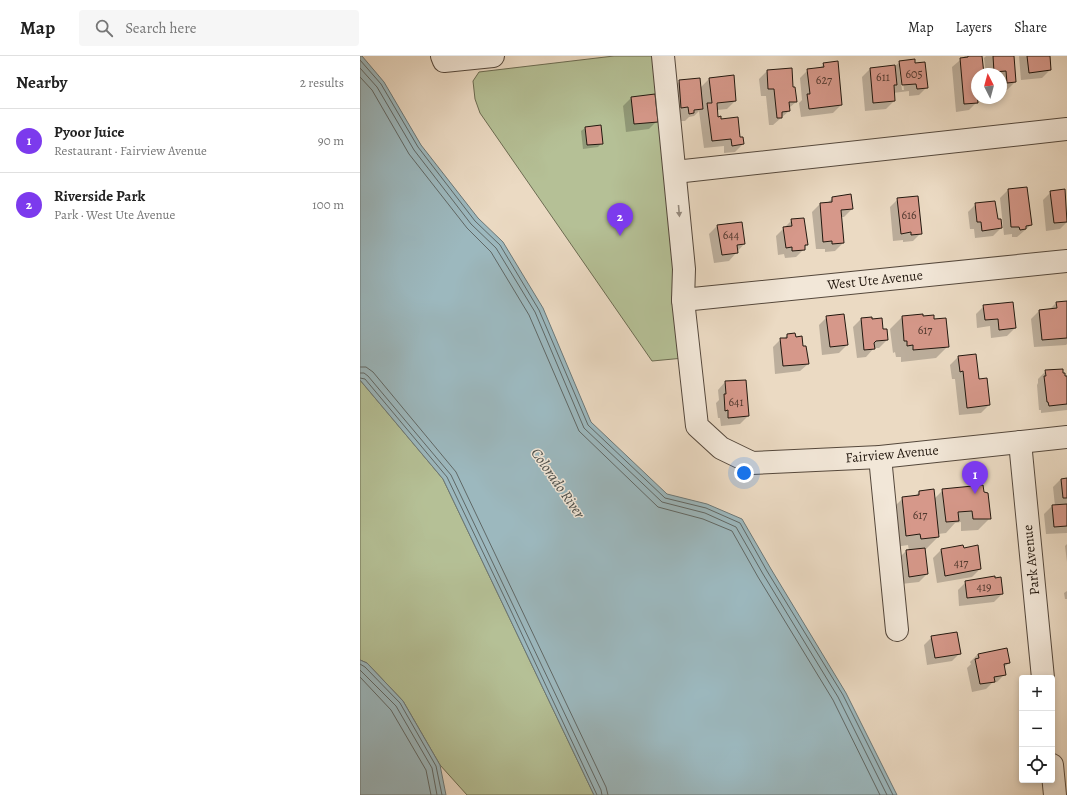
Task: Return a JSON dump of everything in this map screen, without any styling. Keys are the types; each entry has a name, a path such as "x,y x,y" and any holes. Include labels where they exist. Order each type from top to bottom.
{"street":[{"path":"443,58 493,56"},
{"name":"Fairview Avenue","path":"663,56 684,275 683,300 696,426 721,448 752,463 880,457 1067,437"},
{"path":"675,172 1067,129"},
{"name":"West Ute Avenue","path":"683,300 1067,261"},
{"name":"Park Avenue","path":"1020,442 1043,675"},
{"path":"880,457 897,630"},
{"path":"1054,783 1055,795"}],"green space":[{"path":"614,56 661,56 684,358 652,361 480,113 475,99 473,81 479,72"},
{"path":"360,380 443,479 594,795 467,795 440,765 403,701 367,663 360,660"}],"water":[{"name":"Colorado River","path":"360,56 362,56 384,82 421,145 478,218 503,242 543,308 591,422 667,494 707,504 742,519 846,693 897,795 594,795 443,479 360,380"},
{"path":"360,660 367,663 403,701 440,765 446,795 360,795"}],"building":[{"path":"982,56 983,68 971,68 971,104 964,104 960,58"},
{"path":"993,56 1014,56 1016,82 1007,83 1007,68 994,68"},
{"path":"1027,56 1050,56 1051,70 1029,73"},
{"path":"915,59 915,63 925,62 928,88 917,89 916,84 902,85 899,61"},
{"path":"838,61 842,105 809,109 807,94 810,94 807,69 824,67 823,63"},
{"path":"895,65 897,85 894,85 895,101 873,103 870,68"},
{"path":"792,68 793,87 795,87 797,102 789,102 790,111 782,112 782,118 777,118 774,89 768,89 767,70"},
{"path":"734,75 736,101 717,103 718,117 721,116 721,119 738,117 740,137 743,137 744,144 732,146 731,139 712,141 707,103 712,103 709,78"},
{"path":"700,78 703,109 694,110 694,113 689,114 688,107 681,108 679,80"},
{"path":"655,94 658,122 634,124 631,97"},
{"path":"601,125 603,144 587,145 585,127"},
{"path":"1027,187 1032,225 1026,226 1026,229 1020,230 1019,227 1011,227 1008,189"},
{"path":"1065,189 1067,222 1054,223 1050,191"},
{"path":"851,194 853,209 841,210 844,243 832,244 832,241 823,242 820,203 832,202 832,197"},
{"path":"918,196 922,234 911,235 911,232 901,234 897,198"},
{"path":"995,201 998,219 1001,219 1002,228 982,231 981,222 977,222 975,203"},
{"path":"804,218 808,245 805,245 805,250 792,251 792,247 786,248 783,227 792,226 791,219"},
{"path":"742,222 745,244 737,245 738,253 722,255 717,225"},
{"path":"1067,301 1067,338 1042,340 1039,310 1057,308 1056,302"},
{"path":"1013,302 1016,328 999,330 998,319 985,320 983,305"},
{"path":"844,314 848,345 830,347 826,316"},
{"path":"923,314 923,316 934,315 934,319 946,318 949,347 913,350 913,345 907,346 907,341 904,341 902,316"},
{"path":"872,317 872,319 882,318 883,329 887,329 888,340 876,341 874,343 875,349 864,350 861,318"},
{"path":"795,333 796,337 802,336 803,346 806,346 809,364 783,366 780,338 787,338 787,334"},
{"path":"976,354 979,379 987,378 990,405 967,408 963,371 960,372 958,356"},
{"path":"1063,369 1063,373 1067,376 1067,404 1049,406 1047,402 1044,376 1046,376 1045,370"},
{"path":"746,380 749,416 728,418 728,410 725,411 725,381"},
{"path":"1067,478 1067,498 1063,498 1061,479"},
{"path":"983,485 984,492 988,493 991,519 973,519 972,511 958,512 959,521 946,522 942,489"},
{"path":"934,489 939,537 921,539 920,534 906,536 902,497 919,495 919,491"},
{"path":"1067,504 1067,526 1054,527 1052,505"},
{"path":"963,545 964,548 978,545 981,569 945,576 941,549"},
{"path":"925,548 928,574 909,577 906,550"},
{"path":"995,576 995,578 1001,577 1003,594 967,598 965,581"},
{"path":"957,632 961,654 935,658 931,636"},
{"path":"1007,648 1010,663 1004,664 1006,675 994,677 995,682 980,684 975,659 979,658 978,654"}],"place":[{"name":"Riverside Park","path":"620,236"},
{"name":"Pyoor Juice","path":"975,494"}]}
